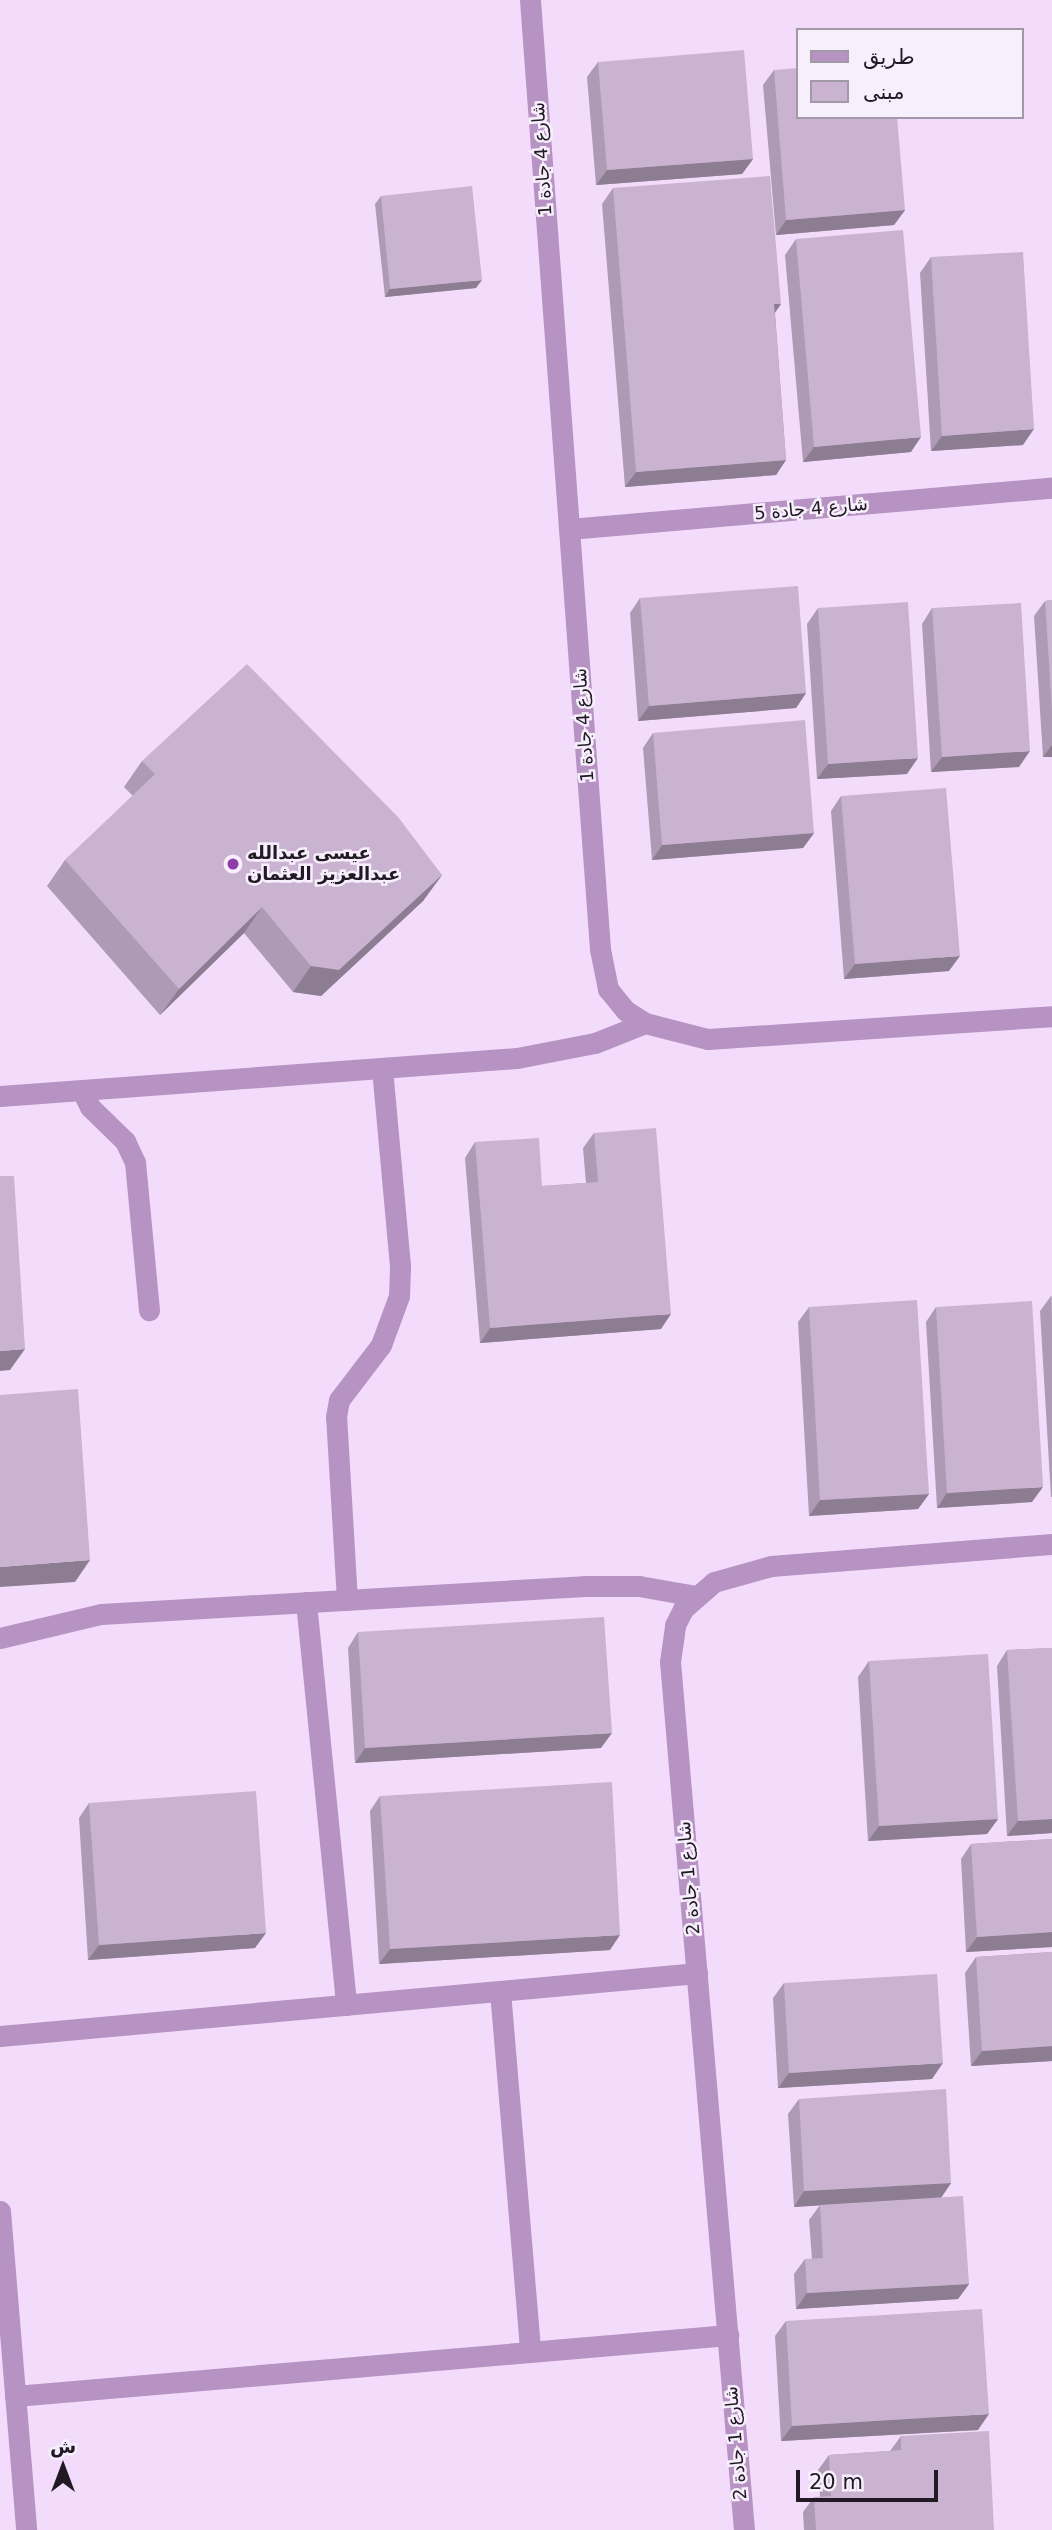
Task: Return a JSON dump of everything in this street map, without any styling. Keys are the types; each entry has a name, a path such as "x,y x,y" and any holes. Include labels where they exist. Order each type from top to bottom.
{"street":[{"name":"شارع 4 جادة 1","path":"530,0 601,960 615,1000 645,1023 685,1036 733,1040 1052,1016"},
{"name":"شارع 4 جادة 5","path":"569,529 1052,488"},
{"path":"0,1096 83,1093 517,1058 595,1043 645,1023"},
{"path":"347,1600 336,1418 339,1400 381,1345 398,1296 400,1266 382,1069"},
{"path":"83,1093 90,1107 125,1141 135,1162 149,1310"},
{"name":"شارع 1 جادة 2","path":"744,2530 670,1662 675,1625 696,1596 714,1582 771,1566 1052,1544"},
{"path":"0,1638 101,1614 584,1586 639,1586 696,1596"},
{"path":"306,1602 346,2005"},
{"path":"0,2036 696,1973"},
{"path":"500,1991 530,2352"},
{"path":"0,2211 26,2530"},
{"path":"15,2396 727,2335"}],"building":[{"path":"744,50 753,159 607,170 598,62"},
{"path":"796,68 796,119 897,119 905,210 786,220 774,70"},
{"path":"770,176 781,304 774,304 786,460 636,472 613,188"},
{"path":"472,186 482,280 390,289 381,196"},
{"path":"903,230 921,437 814,447 796,239"},
{"path":"1023,252 1034,429 942,436 931,257"},
{"path":"798,586 806,693 649,706 640,598"},
{"path":"1052,600 1052,710 1045,601"},
{"path":"908,602 918,758 828,764 818,608"},
{"path":"1021,603 1030,751 942,757 932,608"},
{"name":"عيسى عبدالله عبدالعزيز العثمان","path":"247,664 398,817 442,875 339,970 311,966 262,907 179,989 65,860 155,774 142,761"},
{"path":"805,720 814,833 662,845 653,733"},
{"path":"946,788 960,956 855,964 841,796"},
{"path":"656,1128 671,1314 490,1328 475,1142 539,1138 542,1186 598,1182 594,1133"},
{"path":"0,1176 14,1176 25,1349 0,1351"},
{"path":"917,1300 929,1494 820,1500 809,1307"},
{"path":"1032,1301 1043,1487 947,1493 936,1307"},
{"path":"78,1389 90,1560 0,1567 0,1395"},
{"path":"604,1617 612,1733 365,1748 358,1632"},
{"path":"1052,1648 1052,1819 1018,1821 1007,1650"},
{"path":"988,1654 998,1819 879,1826 869,1661"},
{"path":"612,1782 620,1935 390,1949 380,1796"},
{"path":"256,1791 266,1933 99,1945 89,1803"},
{"path":"1052,1839 1052,1932 977,1937 971,1844"},
{"path":"1052,1952 1052,2046 982,2051 976,1957"},
{"path":"937,1974 943,2063 789,2073 784,1983"},
{"path":"946,2089 951,2183 804,2191 799,2099"},
{"path":"963,2196 969,2284 807,2293 805,2259 823,2258 820,2205"},
{"path":"982,2309 989,2414 792,2426 786,2321"},
{"path":"989,2431 994,2530 816,2530 814,2497 831,2496 829,2455 901,2450 901,2436"}],"place":[{"name":"عيسى عبدالله عبدالعزيز العثمان","path":"233,864"}]}
